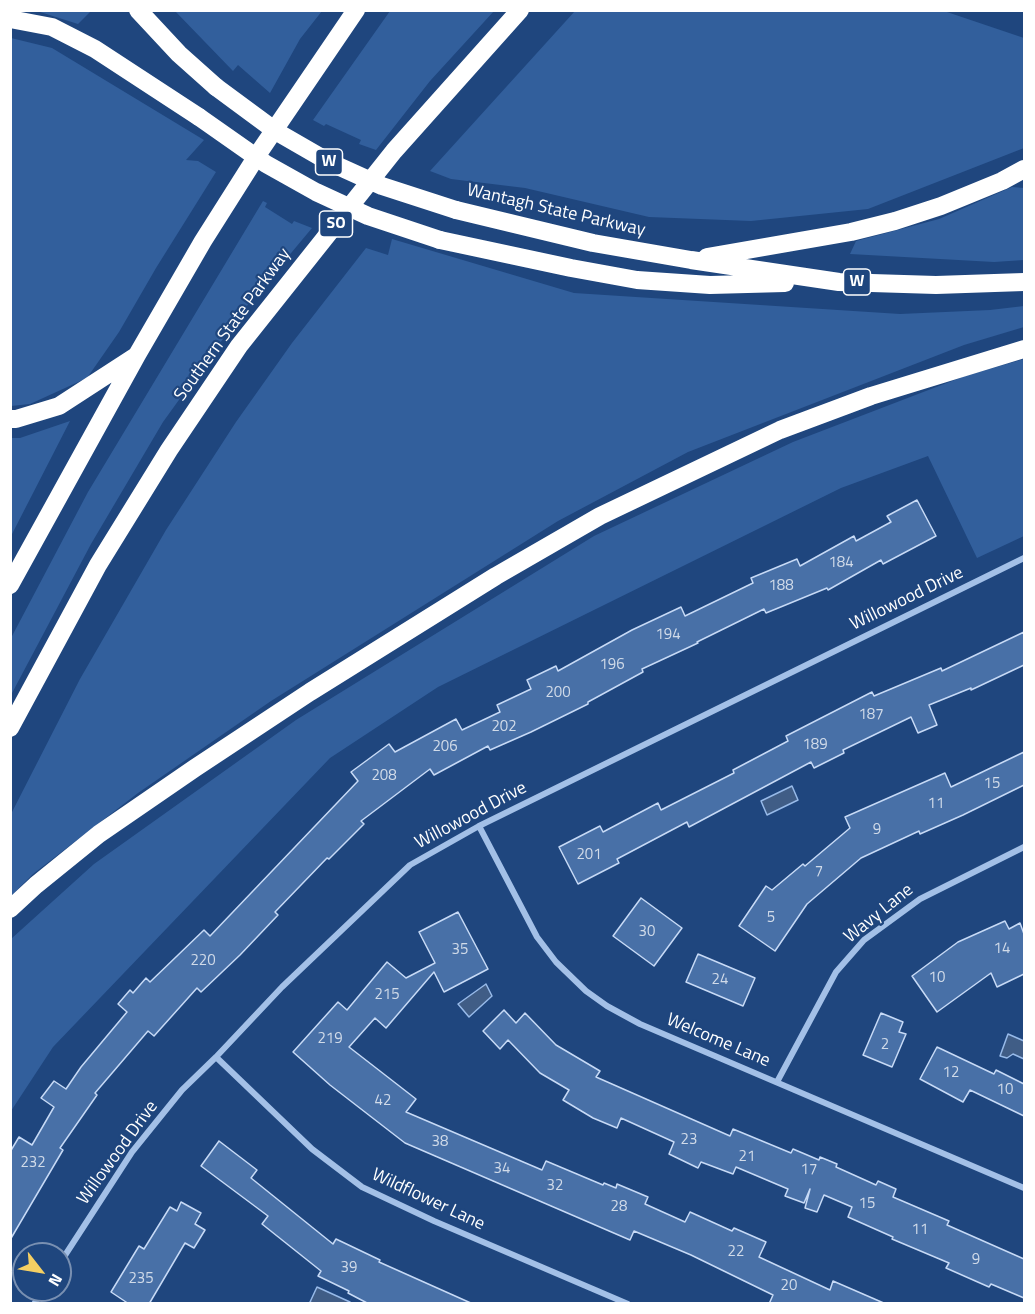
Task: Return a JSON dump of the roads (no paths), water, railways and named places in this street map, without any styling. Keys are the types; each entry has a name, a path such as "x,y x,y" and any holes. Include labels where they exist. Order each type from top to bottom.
{"highway":[{"name":"Wantagh State Parkway","path":"138,10 180,54 216,87 277,132 329,162 382,186 456,210 593,243 838,282 936,285 1024,282"},
{"path":"10,585 137,355 209,231 260,151 356,10"},
{"name":"Southern State Parkway","path":"10,728 98,565 169,450 239,346 394,151 520,10"},
{"path":"10,19 52,27 95,49 266,164 316,192 368,216 440,240 637,280 710,285 838,282"},
{"path":"691,260 851,232 895,221 941,206 1002,181 1024,169"},
{"path":"10,909 99,834 195,768 310,692 486,582 600,516 780,430 871,396 1024,349"},
{"path":"10,419 58,406 137,355"}],"street":[{"name":"Willowood Drive","path":"72,1244 132,1152 182,1090 282,987 410,865 479,826 1024,558"},
{"name":"Welcome Lane","path":"479,826 537,937 556,962 586,991 607,1006 640,1024 1024,1188"},
{"name":"Wavy Lane","path":"777,1082 836,972 864,940 920,899 1024,847"},
{"name":"Wildflower Lane","path":"216,1057 312,1149 362,1187 434,1221 627,1304"}]}
